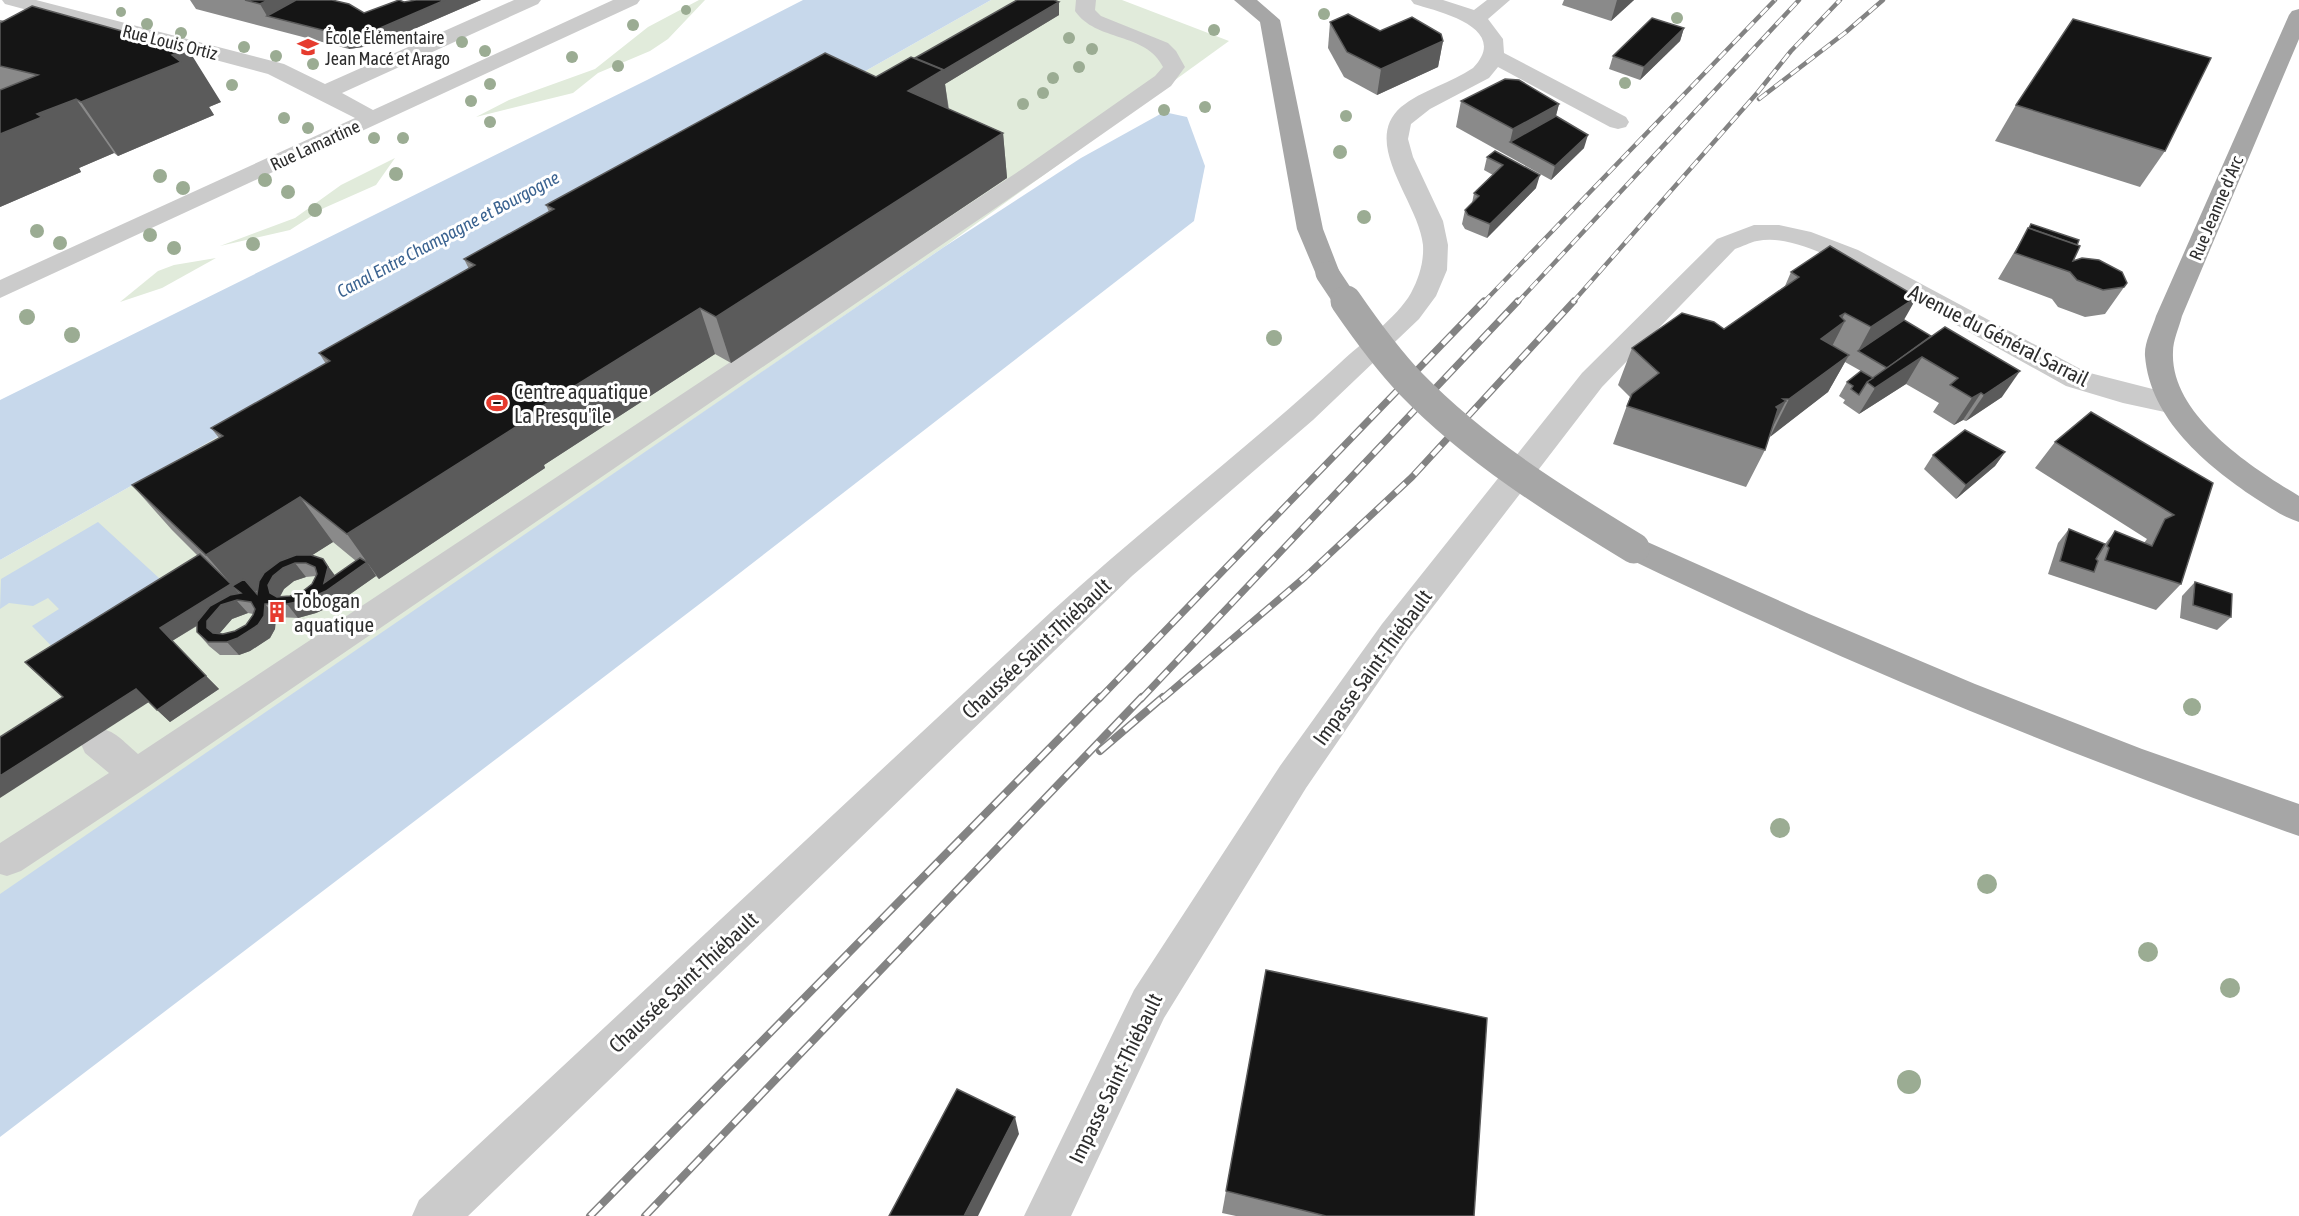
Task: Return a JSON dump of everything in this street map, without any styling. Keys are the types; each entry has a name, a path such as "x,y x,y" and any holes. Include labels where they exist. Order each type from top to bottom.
{"main road":[{"path":"1244,0 1277,11 1310,230 1327,273 1382,350 1410,383 1452,423 1548,496 1635,548 1752,604 2048,729 2216,792 2299,820"},
{"name":"Rue Jeanne d'Arc","path":"2174,404 2161,377 2158,354 2169,316 2299,15"},
{"path":"2174,404 2194,430 2224,460 2260,487 2299,511"}],"street":[{"name":"Rue Louis Ortiz","path":"12,0 276,69 373,118"},
{"path":"325,92 531,0"},
{"name":"Rue Lamartine","path":"0,290 630,0"},
{"path":"7,859 136,775 1023,167 1163,81 1174,67 1170,56 1159,46 1095,21 1085,11 1086,0"},
{"path":"1421,0 1476,18 1491,33 1495,45 1494,56 1618,122"},
{"path":"1476,18 1500,0"},
{"name":"Chaussée Saint-Thiébault","path":"435,1216 1124,565 1328,390 1421,300 1432,279 1438,260 1436,241 1396,143 1399,125 1414,108 1486,69 1494,56"},
{"name":"Impasse Saint-Thiébault","path":"1047,1216 1149,1004 1293,777 1394,633 1592,380 1726,244 1754,233 1779,233 1811,240"},
{"name":"Avenue du Général Sarrail","path":"1811,240 1849,255 2076,379 2123,393 2174,404"},
{"path":"98,742 136,775"}],"green space":[{"path":"699,0 705,0 668,39 650,51 598,73 573,93 476,117 509,100 595,69 648,27"},
{"name":"Centre aquatique La Presqu'île","path":"991,0 1122,0 1229,41 944,247 0,896 0,560"},
{"path":"395,158 376,185 324,208 290,230 220,246 295,218 341,185"},
{"path":"216,258 162,288 120,302 158,271 174,265"}],"water":[{"name":"Canal Entre Champagne et Bourgogne","path":"803,0 991,0 0,560 0,400 647,80"},
{"path":"1164,112 1187,117 1205,166 1194,221 714,593 0,1137 0,894 944,247 1081,158"},
{"path":"98,522 172,590 63,658 32,626 59,609 48,598 33,606 9,603 0,609 1,579"}],"building":[{"path":"245,0 268,0 260,4"},
{"path":"296,0 332,0 349,4 364,13 399,0 404,2 445,0 371,32 342,35 267,16"},
{"path":"1017,0 1059,2 944,70 915,58"},
{"path":"32,6 136,35 129,38 155,45 162,42 188,49 172,55 181,62 81,102 76,99 37,114 42,117 0,134 0,90 38,75 0,66 0,23"},
{"path":"1348,14 1380,31 1412,17 1441,34 1443,41 1381,69 1347,52 1330,22"},
{"path":"1652,18 1684,28 1644,67 1613,56"},
{"path":"2073,19 2211,58 2165,151 2016,105"},
{"path":"825,53 876,77 911,57 943,70 908,91 1003,133 716,317 700,308 520,420 522,423 347,534 300,497 206,555 132,485 223,436 211,428 330,361 319,353 475,265 464,259 554,209 546,205"},
{"path":"1505,79 1519,80 1559,104 1513,129 1461,101"},
{"path":"1556,116 1588,135 1555,166 1510,142"},
{"path":"1495,151 1540,175 1490,224 1468,215 1465,210 1479,196 1474,193 1503,165 1487,157"},
{"path":"2031,224 2079,240 2077,245 2029,228"},
{"path":"2028,228 2080,246 2073,261 2082,258 2099,260 2122,272 2127,283 2124,287 2103,290 2077,280 2070,272 2015,253"},
{"path":"1830,246 1917,297 1871,327 1845,313 1840,316 1845,321 1821,339 1849,355 1789,399 1783,399 1786,401 1776,407 1778,409 1765,450 1627,406 1632,394 1659,373 1632,348 1682,313 1714,322 1724,329 1799,277 1791,272"},
{"path":"1904,320 1931,336 1887,368 1858,351"},
{"path":"1945,327 2020,371 1984,395 1981,393 1972,398 1950,385 1958,378 1922,357 1875,388 1867,382"},
{"path":"1861,371 1873,378 1867,382 1859,395 1851,389 1853,386 1847,382"},
{"path":"2091,412 2213,483 2181,584 2105,560 2109,548 2107,546 2115,531 2152,546 2165,519 2174,515 2055,442"},
{"path":"1965,430 2005,452 1966,485 1933,455"},
{"path":"2069,529 2105,544 2096,559 2098,561 2094,572 2060,561"},
{"path":"200,554 231,584 160,628 206,676 157,710 136,689 0,776 0,737 63,697 25,662"},
{"path":"296,555 311,555 323,559 328,567 324,583 360,558 367,562 326,591 306,600 287,604 265,604 264,616 258,625 238,638 227,642 208,642 197,632 197,622 210,606 230,595 241,593 232,586 244,579 257,594 259,581 264,573 280,561","holes":["295,563 306,563 315,567 317,574 312,584 303,591 290,596 277,597 270,593 268,585 273,576 283,568","237,600 251,602 255,609 246,625 223,634 213,633 207,628 207,621 221,605"]},
{"path":"2195,582 2232,594 2231,617 2193,605"},
{"path":"1266,970 1487,1018 1474,1216 1326,1216 1226,1191"},
{"path":"957,1089 1015,1117 964,1216 889,1216"}],"railway":[{"path":"1483,303 1775,0"},
{"path":"1517,303 1799,0"},
{"path":"1572,303 1758,92 1791,51 1840,0"},
{"path":"1759,99 1846,32 1883,0"},
{"path":"1099,699 1484,301"},
{"path":"1141,699 1518,301"},
{"path":"1162,699 1305,577 1412,477 1574,301"},
{"path":"590,1216 1100,697"},
{"path":"645,1216 1142,697"},
{"path":"1100,751 1163,697"}],"place":[{"name":"École Élémentaire Jean Macé et Arago","path":"308,47"},
{"name":"Centre aquatique La Presqu'île","path":"497,403"},
{"name":"Tobogan aquatique","path":"277,612"}]}
